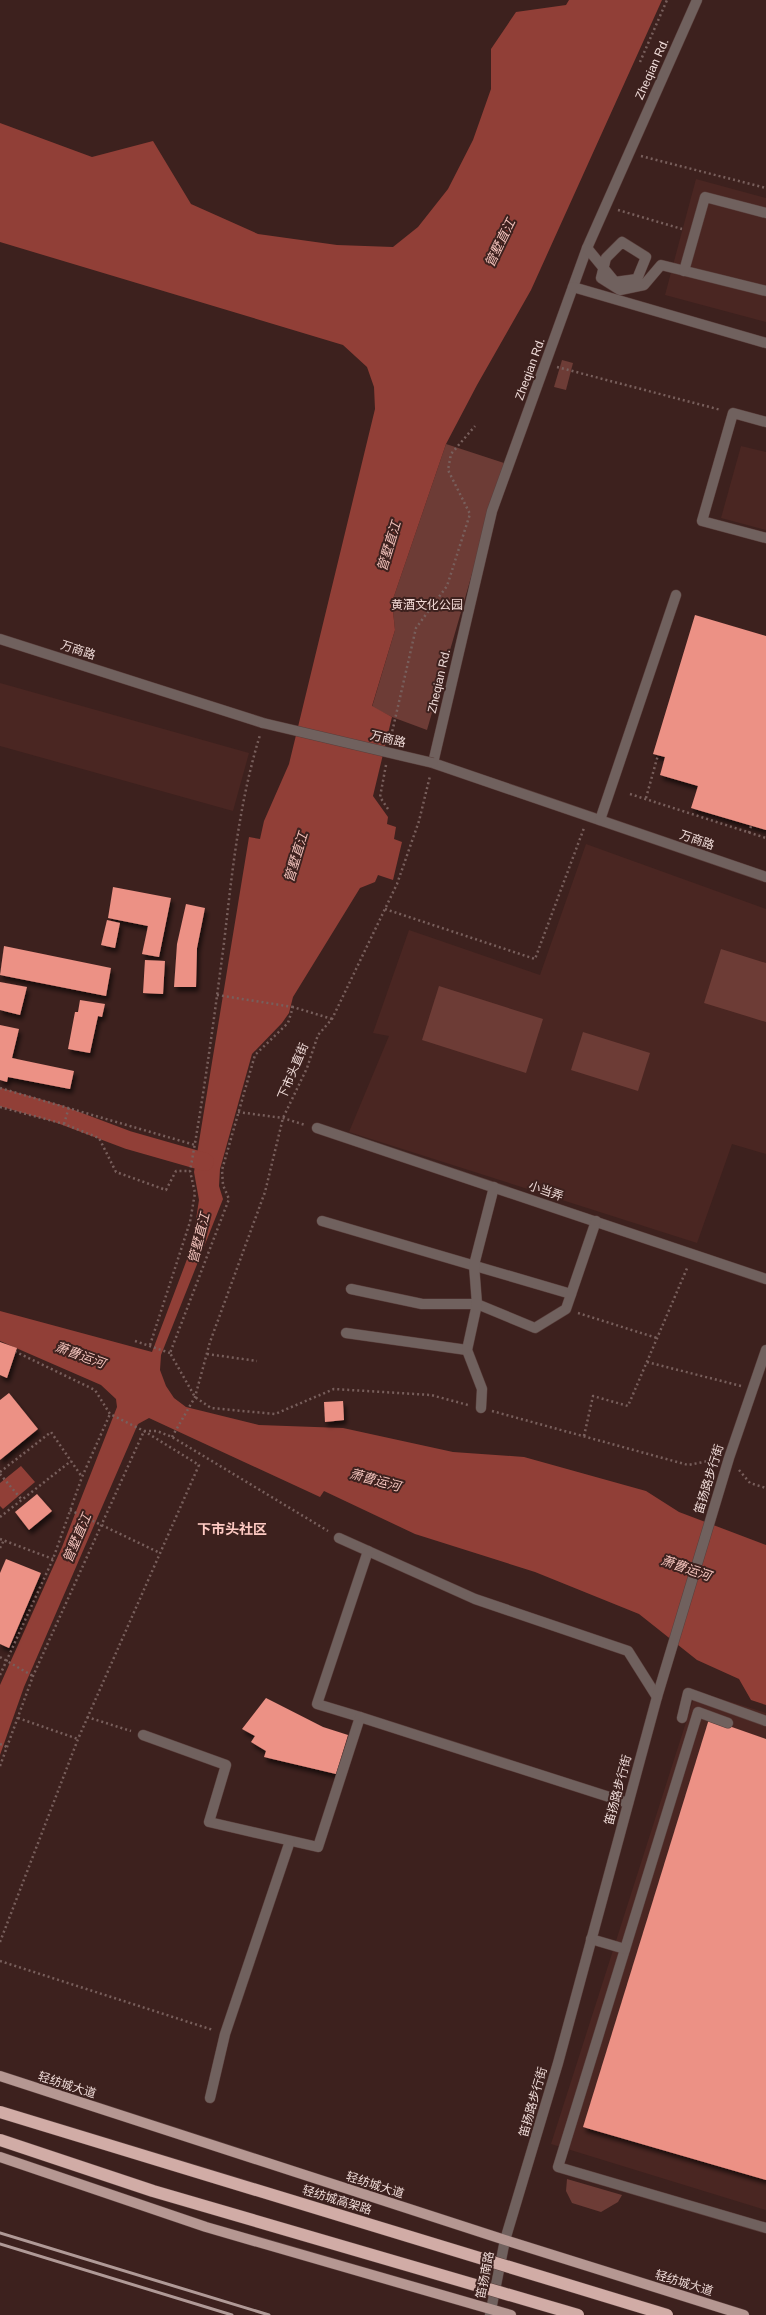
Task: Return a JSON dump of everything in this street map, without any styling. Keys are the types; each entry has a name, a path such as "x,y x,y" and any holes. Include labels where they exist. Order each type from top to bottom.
{"highway":[{"name":"轻纺城高架路","path":"0,2112 667,2315"},
{"path":"0,2140 153,2190 578,2315"}],"main road":[{"name":"轻纺城大道","path":"0,2076 506,2240 744,2315"},
{"path":"0,2157 206,2227 491,2312 511,2315"}],"street":[{"name":"Zheqian Rd.","path":"433,763 492,511 587,248 697,0"},
{"path":"684,271 705,197 766,213"},
{"path":"587,248 592,254 601,265 606,271 615,282 637,279 646,257 622,242 606,258 604,265 603,272 601,278 620,290 644,285 661,265 766,291"},
{"path":"573,287 766,343"},
{"path":"766,422 733,413 702,521 766,538"},
{"path":"600,820 676,595"},
{"name":"万商路","path":"0,639 264,723 433,763 766,877"},
{"name":"小当弄","path":"317,1128 766,1279"},
{"path":"481,1408 482,1389 467,1350 477,1304 474,1265 494,1187"},
{"path":"322,1221 571,1294"},
{"path":"350,1289 422,1304 477,1304 536,1328 566,1310 596,1222"},
{"path":"346,1333 467,1350"},
{"name":"笛扬路步行街","path":"506,2240 558,2063 657,1697 729,1458 766,1350"},
{"path":"339,1538 475,1599 628,1651 657,1697"},
{"path":"368,1551 317,1704 360,1716 628,1803"},
{"path":"682,1718 688,1693 766,1721"},
{"path":"728,1723 698,1712 558,2167 766,2228"},
{"path":"143,1735 226,1765 209,1822 318,1847 360,1716"},
{"path":"210,2098 225,2034 290,1841"},
{"path":"591,1939 625,1949"},
{"name":"笛扬南路","path":"491,2312 506,2240"}],"path":[{"path":"640,62 667,0"},
{"path":"629,152 766,188"},
{"path":"606,206 683,229"},
{"path":"545,364 733,413"},
{"path":"389,746 416,628 447,586 470,514 448,470 451,454 475,426"},
{"path":"150,1345 190,1222 195,1193 190,1171 217,995 237,833 248,772 264,723"},
{"path":"646,798 658,755"},
{"path":"386,760 380,797 388,809"},
{"name":"下市头直街","path":"172,1436 195,1397 206,1354 265,1192 283,1118 307,1068 318,1035 332,1019 397,884 419,821 433,763"},
{"path":"630,794 766,838"},
{"path":"385,909 535,959 588,816"},
{"path":"749,833 751,826"},
{"path":"217,995 293,1007 332,1019"},
{"path":"170,1353 229,1199 222,1185 222,1170 255,1055 288,1023 293,1007"},
{"path":"0,1088 69,1107 194,1145"},
{"path":"0,1107 64,1124 99,1138 116,1172 166,1190 176,1171 190,1171"},
{"path":"64,1124 69,1107"},
{"path":"238,1112 283,1118 317,1128"},
{"path":"584,1436 593,1396 628,1406 693,1254"},
{"path":"566,1310 657,1338"},
{"path":"135,1341 170,1353 195,1397 211,1408 275,1414 334,1389 431,1395 688,1465 729,1458 750,1483 766,1488"},
{"path":"0,1942 87,1717 199,1465 144,1431 110,1414 94,1390 16,1352"},
{"path":"206,1354 257,1361"},
{"path":"647,1362 753,1389"},
{"path":"0,1675 53,1559 82,1477 110,1414"},
{"path":"144,1431 157,1431 172,1436 339,1538"},
{"path":"0,1766 33,1676 144,1431"},
{"path":"22,1500 0,1473 51,1432 82,1477"},
{"path":"0,1517 71,1461"},
{"path":"70,1510 160,1553"},
{"path":"0,1539 53,1559"},
{"path":"0,1548 4,1540"},
{"path":"0,1657 33,1676"},
{"path":"87,1717 143,1735"},
{"path":"18,1718 78,1739"},
{"path":"0,1744 7,1747"},
{"path":"0,1961 225,2034"}],"shaded area":[{"path":"696,179 766,198 766,322 665,295"},
{"path":"741,446 766,452 766,530 721,518"},
{"path":"0,683 249,753 233,811 0,746"},
{"path":"586,844 766,909 766,1154 732,1144 697,1243 349,1132 389,1036 373,1033 409,930 540,975"},
{"path":"696,1691 766,1713 766,2210 551,2144"}],"green space":[{"path":"562,360 573,363 566,390 554,387"},
{"name":"黄酒文化公园","path":"446,444 504,463 427,730 392,717 372,707 395,630 392,602"},
{"path":"721,949 766,963 766,1022 704,1003"},
{"path":"439,986 543,1019 526,1073 422,1040"},
{"path":"583,1032 650,1053 638,1091 571,1070"},
{"path":"567,2179 622,2195 618,2202 601,2212 572,2203 566,2191"}],"water":[{"path":"569,0 662,0 531,290 477,385 446,444 392,602 395,630 372,706 392,717 373,796 388,817 387,824 396,827 394,839 402,842 393,880 378,875 375,882 360,888 293,997 289,1013 282,1023 252,1054 220,1169 219,1186 223,1199 161,1355 160,1370 166,1386 174,1398 186,1407 259,1425 343,1428 453,1452 524,1457 646,1491 679,1512 766,1545 766,1705 751,1700 739,1679 697,1660 639,1614 535,1572 415,1534 324,1491 320,1497 149,1418 138,1424 24,1687 0,1755 0,1685 62,1547 117,1407 116,1399 101,1385 0,1341 0,1311 152,1352 192,1246 199,1200 194,1172 249,837 260,839 264,821 289,764 375,409 374,387 367,367 343,345 0,242 0,123 92,157 153,141 191,204 258,234 337,245 393,247 418,227 448,189 473,140 491,89 491,49 516,12 566,5"},
{"path":"21,1466 35,1482 3,1509 0,1506 0,1483"}],"building":[{"path":"695,615 766,636 766,830 691,808 698,786 660,775 665,757 653,754"},
{"path":"113,887 171,898 159,957 142,954 148,926 108,918"},
{"path":"186,904 205,908 197,948 196,987 174,987 177,944"},
{"path":"107,920 120,923 115,948 101,945"},
{"path":"4,946 111,968 106,996 0,975"},
{"path":"145,960 165,961 163,994 143,993"},
{"path":"0,982 27,987 20,1015 0,1010"},
{"path":"80,1000 105,1004 102,1017 98,1016 90,1053 68,1049 75,1012 78,1012"},
{"path":"0,1025 19,1029 12,1058 74,1071 70,1089 8,1077 7,1082 0,1080"},
{"path":"0,1342 17,1348 7,1378 0,1375"},
{"path":"9,1393 38,1429 0,1460 0,1400"},
{"path":"343,1401 344,1420 325,1422 324,1402"},
{"path":"37,1494 52,1511 29,1530 15,1512"},
{"path":"6,1559 41,1573 9,1648 0,1644 0,1573"},
{"path":"266,1698 323,1727 348,1735 336,1774 264,1757 266,1751 251,1742 255,1736 242,1729"},
{"path":"709,1719 766,1739 766,2180 583,2127"}],"waterway":[{"path":"0,1097 59,1114 128,1140 205,1162"}],"railway":[{"path":"0,2233 269,2315"},
{"path":"0,2244 232,2315"}],"district":[{"name":"下市头社区","path":"232,1529"}],"water label":[{"name":"管墅直江","path":"500,243"},
{"name":"管墅直江","path":"389,546"},
{"name":"管墅直江","path":"296,857"},
{"name":"管墅直江","path":"199,1238"},
{"name":"萧曹运河","path":"80,1355"},
{"name":"萧曹运河","path":"375,1480"},
{"name":"管墅直江","path":"77,1538"},
{"name":"萧曹运河","path":"686,1568"}]}
